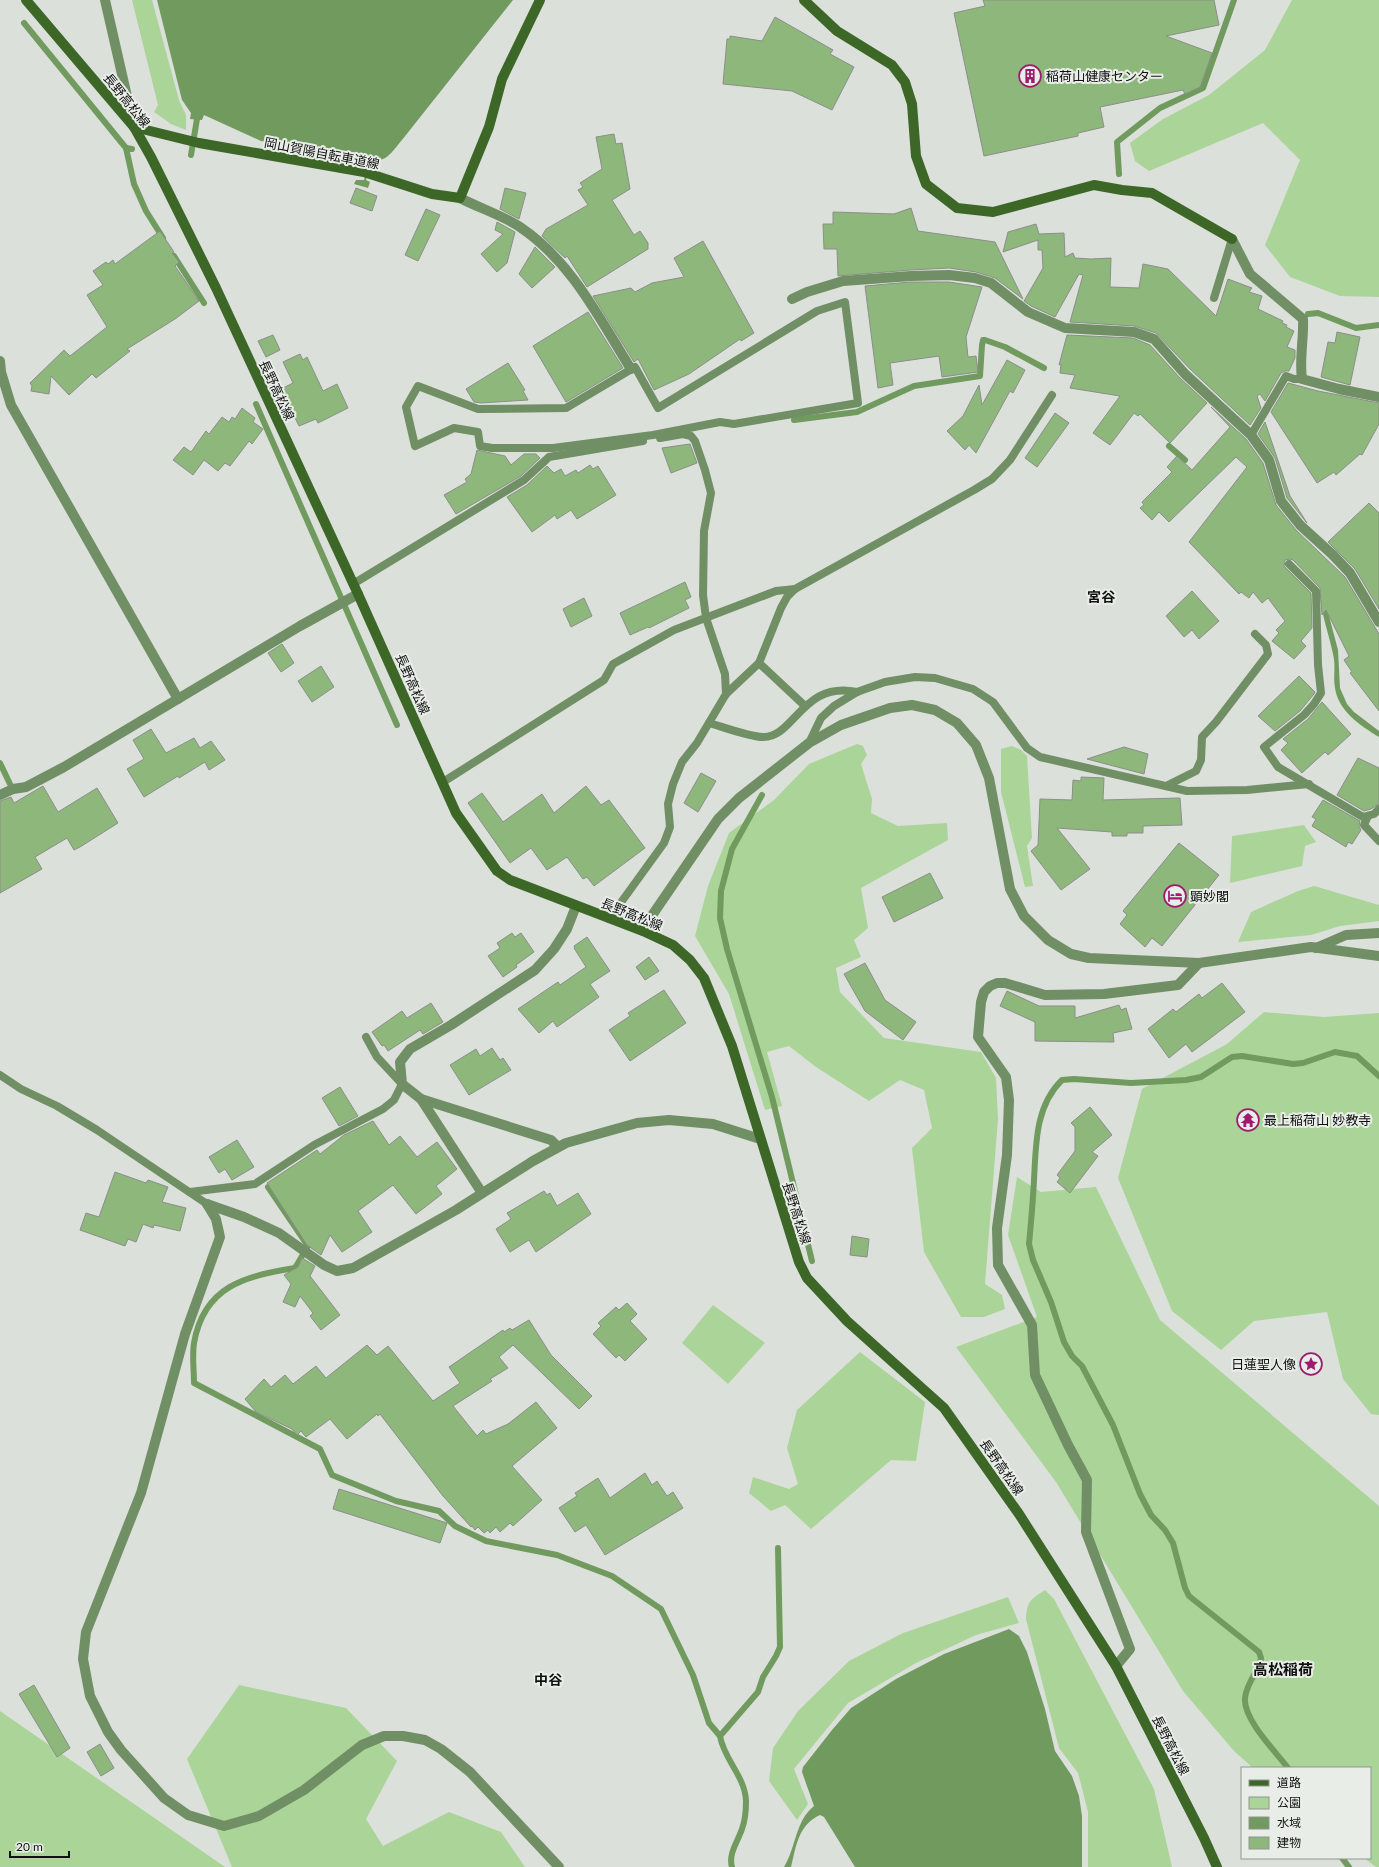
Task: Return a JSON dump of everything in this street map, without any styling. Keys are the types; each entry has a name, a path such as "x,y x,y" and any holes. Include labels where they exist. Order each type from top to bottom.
{"main road":[{"name":"長野高松線","path":"26,0 134,127 151,157 216,288 358,594 456,813 497,871 510,880 643,931 673,945 690,960 704,978 732,1046 799,1262 807,1278 847,1321 944,1408 1020,1514 1116,1666 1204,1838 1217,1867"},
{"path":"460,198 489,128 502,79 540,0"},
{"path":"804,0 838,31 892,65 905,82 912,104 916,156 926,184 957,208 993,212 1094,185 1152,193 1232,239"},
{"name":"岡山賀陽自転車道線","path":"134,127 199,143 367,173 432,194 460,198"}],"street":[{"path":"105,0 134,127"},
{"path":"460,198 518,226 553,253 580,287 632,369"},
{"path":"1232,239 1250,274 1303,319 1304,333 1300,367 1302,379 1339,389 1379,397"},
{"path":"792,299 806,292 843,281 948,275 986,282 999,288 1028,312 1065,328 1134,332 1154,339 1185,374 1251,435 1269,460 1281,501 1300,526 1333,555 1350,573 1379,622"},
{"path":"0,361 11,405 178,699"},
{"path":"0,795 13,789 26,787 64,767 358,594"},
{"path":"643,931 718,819 738,798 809,743 841,725 890,708 912,705 935,710 957,723 976,745 990,778 1010,889 1024,916 1048,940 1071,954 1089,958 1199,963 1252,954 1316,948 1379,956"},
{"path":"482,1194 421,1099 402,1084 400,1062 410,1050 535,970 554,949 567,929 576,906"},
{"path":"1316,948 1346,935 1379,933"},
{"path":"1116,1666 1130,1649 1086,1532 1087,1480 1068,1445 1035,1376 1032,1325 998,1265 997,1228 1007,1155 1009,1100 1006,1077 978,1037 981,1002 984,992 990,986 997,983 1005,983 1045,995 1104,994 1178,985 1199,963"},
{"path":"421,1099 551,1140 558,1147"},
{"path":"207,1204 244,1217 280,1233 324,1265 338,1271 353,1268 456,1210 533,1161 566,1143 636,1123 669,1120 713,1124 760,1139"},
{"path":"207,1204 216,1219 220,1237 185,1334 141,1493 86,1632 83,1659 90,1696 108,1732 121,1750 164,1798 188,1815 224,1826 259,1816 304,1790 362,1745 384,1736 403,1736 425,1740 441,1749 470,1772 559,1867"}],"lane":[{"path":"1214,298 1232,239"},
{"path":"353,584 524,480 549,457 625,441 720,422 734,424 858,403 844,302 817,311 658,408 635,367 566,408 478,409 418,386 406,407 415,446 454,428 478,432 480,446 492,448 553,448 625,441 683,434 691,436 695,441 711,493 704,531 703,595 706,618 725,674 726,694"},
{"path":"1251,435 1286,376 1294,379 1302,379"},
{"path":"609,918 664,843 670,827 668,804 673,784 682,762 709,723 726,694 759,663 781,608 787,597 795,589 992,479 1010,460 1052,395"},
{"path":"1289,564 1316,591 1318,665 1321,693 1304,715 1264,747 1278,767 1363,817 1374,814 1379,810"},
{"path":"442,782 604,680 613,664 674,630 776,591 795,589"},
{"path":"1166,786 1196,771 1200,760 1202,736 1216,722 1268,654 1266,645 1255,634"},
{"path":"759,663 805,706"},
{"path":"809,743 821,718 834,706 857,692 885,682 915,677 935,678 973,689 993,702 1027,748 1040,757 1187,791 1214,791 1308,784"},
{"path":"709,723 763,737 774,735 810,701 831,692 843,689 857,692"},
{"path":"1368,816 1364,825 1379,841"},
{"path":"190,1192 254,1184 314,1145 383,1109 394,1100 402,1084 376,1057 366,1037"},
{"path":"0,1075 21,1089 57,1106 97,1130 207,1204"}],"green space":[{"path":"132,0 152,0 179,100 186,115 186,130 171,124 154,112 158,105"},
{"path":"1292,0 1379,0 1379,297 1340,296 1290,277 1265,245 1300,160 1263,123 1149,171 1135,161 1130,143 1163,119 1209,95 1265,50"},
{"path":"857,744 863,746 867,755 861,764 872,799 871,813 898,826 947,823 948,840 861,888 868,928 854,940 861,957 836,968 840,992 884,1038 981,1052 996,1078 998,1119 985,1284 1002,1295 1005,1309 984,1317 961,1317 924,1252 912,1148 932,1128 924,1090 900,1080 869,1101 816,1067 789,1046 767,1052 782,1106 765,1110 729,994 695,936 708,886 729,833 774,800 809,764"},
{"path":"1012,746 1021,750 1027,756 1032,838 1027,846 1033,886 1025,887 1001,792 1001,749"},
{"path":"1304,825 1316,842 1305,846 1302,866 1230,883 1232,836"},
{"path":"1314,886 1379,905 1379,921 1340,926 1311,935 1238,942 1251,912 1298,891"},
{"path":"1264,1012 1324,1017 1379,1013 1379,1415 1371,1414 1343,1379 1327,1312 1254,1321 1221,1350 1172,1311 1118,1178 1142,1089 1227,1044"},
{"path":"1017,1177 1041,1192 1096,1187 1160,1320 1379,1506 1379,1867 1376,1867 1365,1859 1371,1859 1371,1767 1252,1767 1234,1751 1183,1691 1056,1482 956,1347 1037,1317 1008,1235"},
{"path":"713,1305 765,1343 728,1384 682,1343"},
{"path":"860,1352 925,1402 916,1461 891,1460 811,1529 785,1505 771,1511 749,1493 753,1477 789,1489 798,1484 787,1448 797,1410"},
{"path":"1045,1590 1054,1599 1154,1789 1172,1867 1088,1867 1088,1812 1078,1773 1059,1748 1026,1619 1028,1605 1036,1596"},
{"path":"1008,1597 1019,1623 976,1635 916,1663 848,1703 794,1769 808,1804 797,1820 769,1781 773,1748 798,1711 849,1661 903,1633"},
{"path":"239,1685 346,1708 397,1761 366,1819 383,1846 449,1812 501,1832 525,1867 232,1867 187,1759"},
{"path":"0,1711 225,1867 0,1867"}],"water":[{"path":"157,0 513,0 393,151 386,158 378,160 373,159 366,180 370,182 368,188 354,184 356,180 364,180 370,157 366,154 261,141 204,115 202,120 190,119 191,113 182,100"},
{"path":"1320,593 1327,603 1338,650 1340,688 1347,704 1354,712 1379,731 1379,737 1351,717 1345,711 1337,696 1334,684 1334,658 1323,616"},
{"path":"1009,1629 1019,1636 1027,1652 1045,1709 1055,1751 1072,1776 1079,1796 1082,1816 1082,1867 855,1867 824,1817 820,1815 813,1819 802,1831 791,1867 784,1867 791,1852 799,1827 808,1812 814,1806 802,1772 803,1767 851,1708 896,1679 944,1654"}],"building":[{"name":"稲荷山健康センター","path":"983,0 1214,0 1219,25 1166,36 1212,53 1200,87 1185,94 1183,90 1100,107 1104,127 1078,133 1078,136 984,156 954,13 985,6"},
{"path":"775,17 833,50 830,54 854,67 832,110 792,91 723,84 727,39 730,39 730,36 762,41"},
{"path":"614,134 616,144 622,143 630,189 612,200 634,235 640,231 648,243 648,249 587,287 567,256 565,258 542,236 546,229 588,205 578,190 583,187 580,183 602,169 596,137"},
{"path":"356,188 377,196 372,211 350,203"},
{"path":"505,188 526,193 519,219 500,209"},
{"path":"911,208 918,231 995,242 1023,299 995,278 976,272 949,268 838,276 837,249 824,249 823,224 833,224 833,212 894,214"},
{"path":"426,209 440,215 418,261 405,255"},
{"path":"497,222 515,232 507,263 497,272 481,254 503,234 495,230"},
{"path":"1036,224 1039,234 1064,233 1065,257 1073,253 1075,258 1111,258 1110,287 1139,288 1143,264 1168,269 1216,316 1228,279 1252,288 1249,292 1262,296 1258,309 1283,321 1282,323 1287,325 1286,327 1294,331 1287,347 1295,350 1295,358 1289,371 1281,373 1265,401 1260,394 1257,396 1261,408 1250,425 1190,369 1156,333 1134,326 1070,322 1083,275 1079,274 1055,317 1031,306 1024,301 1043,268 1042,250 1038,250 1038,240 1003,252 1008,232"},
{"path":"160,231 174,252 172,253 179,262 175,266 199,301 175,319 127,349 130,351 96,378 92,374 69,395 51,376 49,394 31,391 32,386 30,383 64,350 70,356 107,327 87,295 103,285 93,271 106,262 108,264 113,260 115,264"},
{"path":"703,241 754,333 741,341 740,339 689,374 654,390 638,359 634,362 593,296 631,288 635,292 652,283 684,277 674,258"},
{"path":"535,247 555,267 532,288 519,274"},
{"path":"911,282 949,282 982,287 966,337 968,357 976,356 978,372 942,377 939,356 890,363 893,385 878,388 865,286"},
{"path":"588,312 623,368 566,402 533,346"},
{"path":"1337,332 1360,337 1350,385 1321,377 1328,342 1335,343"},
{"path":"273,335 280,350 266,357 258,341"},
{"path":"1067,335 1133,338 1150,345 1180,378 1207,403 1170,443 1140,414 1138,416 1134,413 1110,445 1093,433 1120,396 1070,388 1075,375 1060,373 1061,364 1059,365"},
{"path":"300,354 303,360 307,357 323,391 337,384 348,408 318,423 316,419 299,426 281,389 293,383 283,362"},
{"path":"1007,360 1025,370 1013,393 1010,391 976,453 969,445 965,450 947,431 963,416 979,385 982,405"},
{"path":"508,363 525,390 523,391 528,400 481,403 474,402 466,389"},
{"path":"1288,383 1318,391 1379,403 1379,424 1362,455 1360,454 1336,475 1334,472 1317,483 1271,412"},
{"path":"1211,407 1246,439 1263,463 1276,505 1296,530 1345,577 1379,634 1379,711 1350,673 1352,672 1344,660 1349,656 1326,610 1322,615 1320,588 1293,560 1285,560 1284,566 1311,593 1312,628 1301,641 1306,646 1294,659 1272,641 1279,633 1276,630 1285,621 1268,598 1262,603 1253,592 1249,598 1241,592 1239,594 1189,542 1247,467 1236,457 1169,522 1159,512 1152,520 1140,508 1144,505 1142,502 1172,472 1167,467 1177,456 1192,470 1230,427"},
{"path":"242,408 255,418 253,422 263,429 252,444 249,441 230,466 225,463 218,471 204,460 193,475 173,460 184,447 191,452 206,431 209,434 222,417 229,422 232,417 235,419"},
{"path":"1055,413 1069,423 1037,467 1025,458"},
{"path":"1265,422 1290,496 1307,523 1287,498 1275,458 1258,434"},
{"path":"690,444 697,463 671,473 662,448"},
{"path":"477,450 505,456 511,465 524,454 536,454 540,458 521,476 456,514 444,495 467,482 465,479 471,474"},
{"path":"590,465 593,469 598,466 616,495 577,519 571,510 557,519 555,515 532,532 507,497 527,485 547,466 554,473 561,469 565,476 576,470 578,473"},
{"path":"1369,503 1379,513 1379,609 1355,569 1328,542"},
{"path":"685,582 691,597 685,600 689,608 649,628 648,627 630,635 620,613"},
{"path":"1192,591 1219,621 1199,639 1192,630 1184,637 1166,616"},
{"path":"584,598 592,616 571,627 563,609"},
{"path":"282,644 294,663 281,672 268,653"},
{"path":"321,666 334,687 312,702 298,681"},
{"path":"1299,676 1315,692 1300,711 1275,731 1258,716"},
{"path":"1322,702 1351,734 1328,755 1325,752 1302,773 1281,750 1288,743 1283,739 1308,719"},
{"path":"151,729 166,753 194,738 200,748 211,741 225,760 209,770 205,762 179,778 178,776 144,797 127,769 144,759 133,740"},
{"path":"1124,747 1148,754 1144,774 1087,759"},
{"path":"1358,758 1379,768 1379,804 1364,811 1337,795"},
{"path":"701,773 716,781 698,812 684,803"},
{"path":"1081,777 1104,778 1103,800 1180,798 1182,825 1143,826 1143,833 1127,833 1127,836 1112,836 1112,832 1057,828 1090,869 1061,890 1031,851 1038,845 1040,799 1072,800 1073,780 1081,781"},
{"path":"43,786 58,812 97,788 118,823 74,850 67,838 35,857 42,869 0,893 0,801 11,797 14,803"},
{"path":"586,786 601,805 609,800 645,848 594,886 587,877 583,879 567,857 547,870 531,848 510,863 468,803 482,793 503,822 542,794 554,813"},
{"path":"1323,800 1360,821 1359,826 1361,830 1352,844 1348,842 1346,847 1312,826 1316,819 1312,817"},
{"path":"1179,843 1219,875 1162,946 1152,938 1145,947 1120,924 1127,915 1123,911"},
{"path":"930,873 943,898 894,922 882,897"},
{"path":"512,933 515,937 521,933 534,952 503,977 488,956 500,948 497,943"},
{"path":"587,937 610,971 590,984 599,997 557,1027 553,1021 539,1033 518,1009 558,982 560,985 586,967 574,946"},
{"path":"649,957 659,971 645,980 636,967"},
{"path":"865,963 885,1000 916,1022 903,1040 865,1011 844,974"},
{"path":"1222,983 1245,1012 1192,1052 1186,1044 1169,1058 1148,1029 1173,1009 1176,1012 1199,994 1202,998"},
{"path":"664,990 686,1023 630,1061 609,1030 630,1016 628,1013"},
{"path":"1007,991 1039,1006 1075,1006 1075,1018 1119,1005 1121,1010 1126,1008 1132,1029 1113,1033 1114,1042 1035,1041 1035,1022 1000,1006"},
{"path":"431,1003 443,1022 423,1034 420,1030 388,1051 384,1045 382,1046 372,1032 402,1011 407,1018"},
{"path":"492,1048 500,1060 503,1058 511,1070 469,1095 450,1065 476,1049 480,1056"},
{"path":"340,1087 358,1116 339,1126 322,1098"},
{"path":"1090,1107 1112,1135 1092,1152 1098,1156 1070,1193 1057,1182 1060,1178 1057,1175 1075,1151 1075,1127 1071,1123"},
{"path":"373,1121 389,1145 400,1136 417,1157 437,1142 457,1169 436,1186 442,1194 416,1214 393,1185 358,1211 372,1232 342,1252 330,1235 321,1255 307,1245 267,1183 317,1150 320,1154 344,1135"},
{"path":"237,1140 254,1167 232,1180 225,1169 219,1173 209,1157"},
{"path":"115,1172 146,1183 148,1180 168,1187 162,1202 186,1208 180,1231 154,1225 153,1228 143,1224 136,1242 128,1239 125,1246 80,1230 86,1213 99,1217"},
{"path":"544,1191 547,1195 550,1193 557,1206 578,1193 591,1214 536,1252 529,1240 510,1252 496,1229 511,1219 507,1213"},
{"path":"852,1236 869,1239 867,1257 850,1255"},
{"path":"302,1258 315,1266 310,1276 340,1315 321,1330 310,1316 313,1313 300,1296 295,1307 283,1302 291,1284 284,1275 298,1267"},
{"path":"627,1303 637,1314 630,1321 647,1339 625,1361 619,1355 616,1358 593,1334 601,1326 598,1323 616,1307 619,1310"},
{"path":"529,1320 551,1355 592,1396 579,1409 513,1345 499,1357 508,1368 490,1379 492,1381 453,1406 477,1436 483,1430 486,1434 508,1424 536,1402 557,1428 512,1466 542,1500 513,1526 510,1523 500,1532 496,1527 490,1533 488,1530 484,1533 478,1527 475,1530 472,1526 471,1527 443,1496 380,1414 378,1416 377,1414 347,1439 330,1419 306,1437 301,1431 297,1435 292,1429 256,1412 245,1399 264,1379 271,1387 285,1375 293,1384 316,1366 326,1378 367,1345 377,1355 388,1346 433,1401 460,1383 449,1367 503,1330 504,1332 510,1328 512,1330"},
{"path":"645,1473 652,1485 657,1481 667,1496 673,1492 683,1508 605,1555 586,1525 575,1532 559,1508 577,1496 575,1493 598,1478 610,1498"},
{"path":"339,1489 447,1523 440,1543 333,1509"},
{"path":"34,1685 70,1748 57,1757 19,1694"},
{"path":"100,1744 114,1768 101,1776 87,1752"}],"waterway":[{"path":"1119,174 1117,142 1160,108 1203,88 1234,0"},
{"path":"24,23 126,148 132,149"},
{"path":"191,155 198,113"},
{"path":"126,148 134,184 146,211 163,238"},
{"path":"174,256 204,303"},
{"path":"1308,314 1318,313 1356,328 1379,325"},
{"path":"794,420 857,412 914,386 980,376 983,340 1005,347 1044,368"},
{"path":"256,404 397,725"},
{"path":"1169,446 1185,460"},
{"path":"0,763 10,784"},
{"path":"762,795 732,849 721,891 720,918 727,949 772,1097 812,1261"},
{"path":"1287,1767 1254,1725 1246,1706 1245,1698 1247,1689 1260,1664 1261,1658 1259,1652 1189,1596 1185,1588 1173,1543 1165,1530 1151,1515 1140,1494 1113,1425 1082,1366 1072,1356 1064,1342 1051,1302 1033,1260 1029,1244 1033,1204 1035,1153 1042,1114 1053,1090 1062,1080 1074,1079 1131,1083 1186,1080 1201,1077 1232,1057 1242,1056 1293,1064 1303,1063 1335,1052 1357,1056 1379,1076"},
{"path":"268,1187 308,1246 295,1268 277,1271 244,1280 217,1296 207,1308 199,1324 194,1343 194,1383 320,1449 332,1475 396,1501 439,1511 455,1526 486,1541 557,1555 612,1576 661,1609 693,1675 709,1723 720,1736"},
{"path":"732,1867 731,1857 743,1826 746,1801 742,1784 722,1745 720,1736 758,1692 763,1677 780,1647 778,1548"},
{"path":"1343,1859 1349,1867"}],"place":[{"name":"稲荷山健康センター","path":"1030,76"},
{"name":"顕妙閣","path":"1175,896"},
{"name":"最上稲荷山 妙教寺","path":"1248,1120"},
{"name":"日蓮聖人像","path":"1311,1364"}],"district":[{"name":"宮谷","path":"1101,597"},
{"name":"高松稲荷","path":"1283,1670"},
{"name":"中谷","path":"548,1680"}]}
